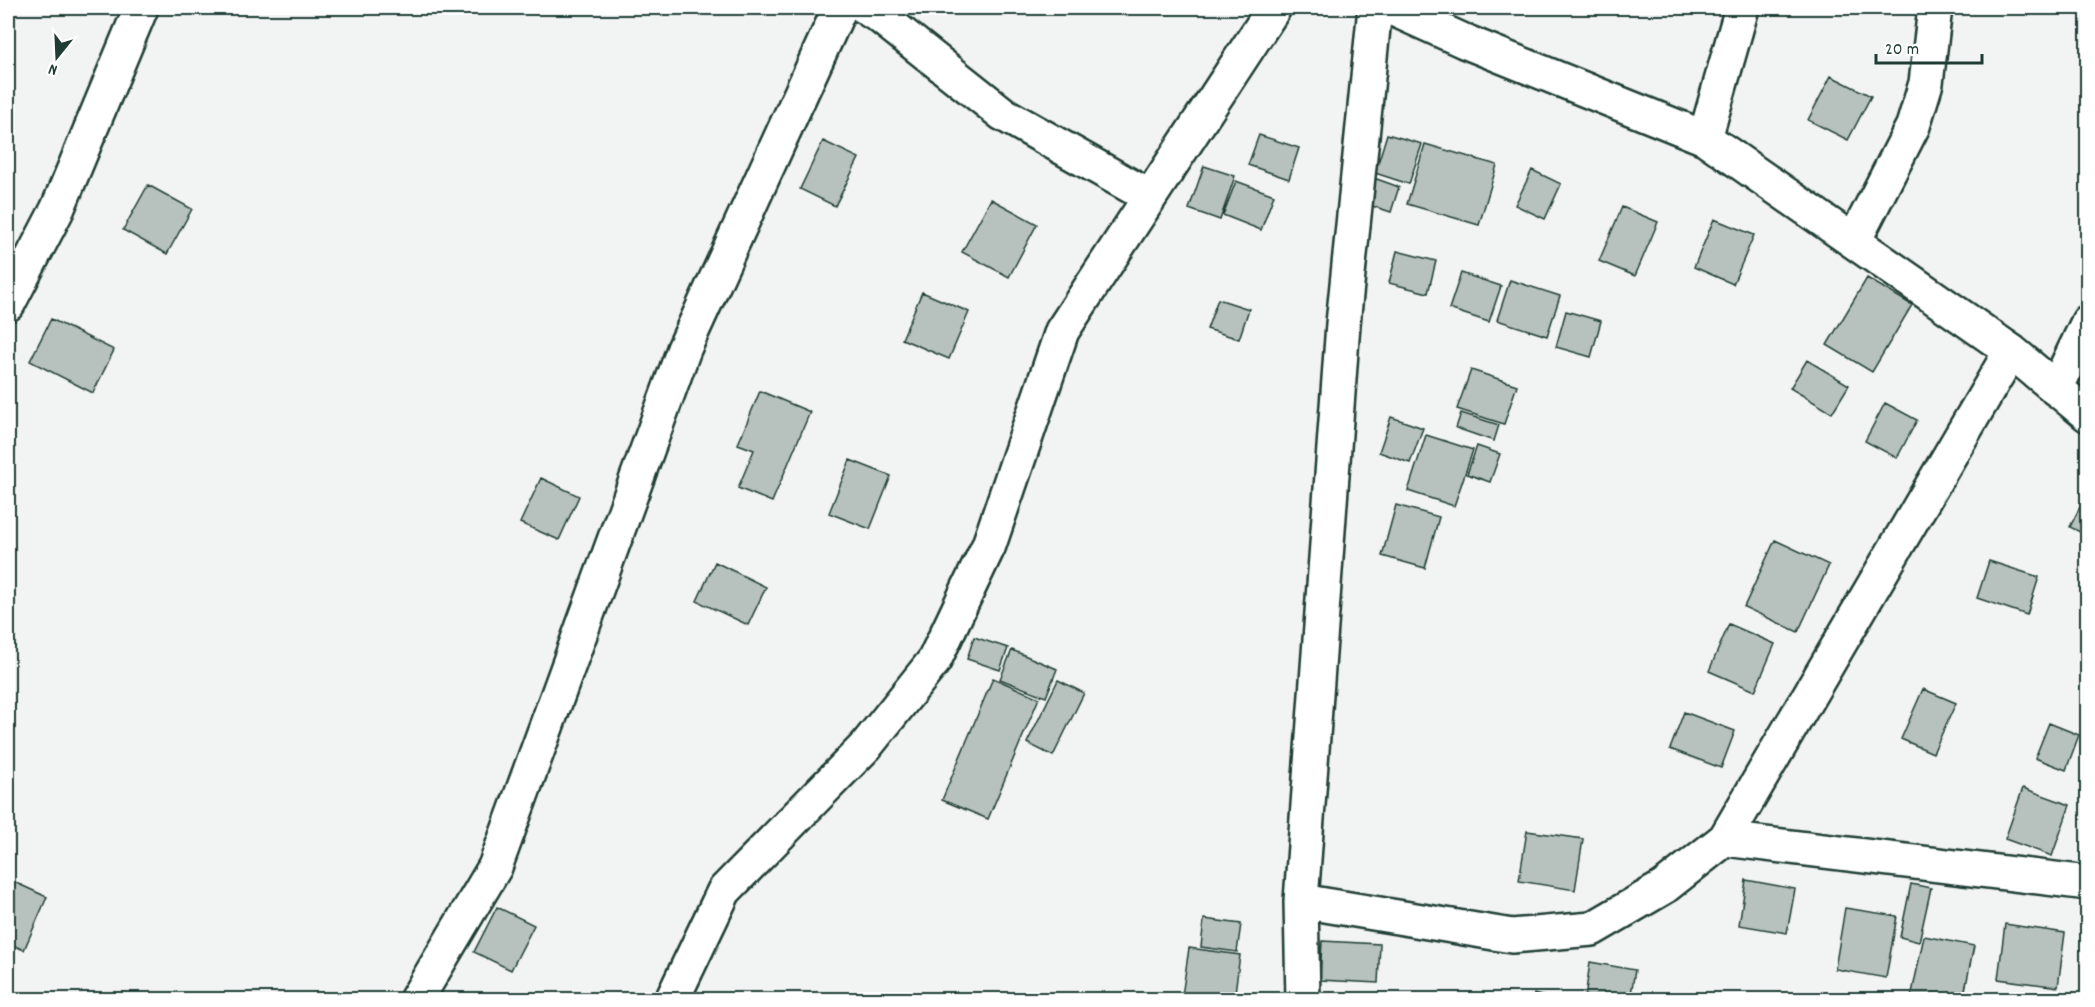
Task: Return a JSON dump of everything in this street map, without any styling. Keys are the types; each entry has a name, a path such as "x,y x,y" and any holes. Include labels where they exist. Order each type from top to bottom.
{"street":[{"path":"8,304 57,210 141,8"},
{"path":"416,999 495,867 684,349 840,8"},
{"path":"672,999 724,891 866,746 934,661 989,545 1062,332 1274,8"},
{"path":"1303,999 1301,901 1343,324 1375,8"},
{"path":"1391,8 1464,41 1705,138 2012,351 2088,415"},
{"path":"1705,138 1742,8"},
{"path":"1854,241 1913,126 1926,82 1935,8"},
{"path":"879,11 1003,114 1150,197"},
{"path":"2056,389 2088,322"},
{"path":"1301,901 1512,936 1592,929 1664,887 1725,839 2012,351"},
{"path":"1725,839 2088,883"}],"building":[{"path":"1831,76 1871,96 1848,140 1808,120"},
{"path":"8,128 16,133 8,149"},
{"path":"1387,134 1422,144 1409,184 1375,173"},
{"path":"1259,135 1299,148 1289,179 1248,165"},
{"path":"823,141 859,158 835,206 800,189"},
{"path":"1425,144 1497,165 1479,225 1407,204"},
{"path":"1204,166 1235,176 1220,220 1189,209"},
{"path":"1532,170 1561,184 1545,219 1515,205"},
{"path":"1374,178 1399,187 1391,212 1366,204"},
{"path":"1236,181 1274,195 1261,230 1223,215"},
{"path":"148,185 192,209 167,254 123,230"},
{"path":"991,199 1037,224 1009,277 962,252"},
{"path":"1622,207 1658,222 1635,276 1599,261"},
{"path":"1714,219 1754,235 1733,284 1694,267"},
{"path":"1397,251 1436,261 1428,293 1389,283"},
{"path":"1461,273 1501,286 1489,322 1449,309"},
{"path":"1867,278 1912,305 1872,372 1827,345"},
{"path":"1510,280 1560,296 1547,336 1497,320"},
{"path":"922,292 969,312 949,359 902,339"},
{"path":"1218,299 1249,309 1239,339 1207,329"},
{"path":"1566,311 1601,321 1591,357 1556,347"},
{"path":"51,319 114,350 93,393 30,361"},
{"path":"1807,360 1849,385 1832,413 1790,388"},
{"path":"1471,370 1517,385 1504,424 1457,409"},
{"path":"760,391 810,412 772,502 738,488 754,450 738,444"},
{"path":"1885,403 1917,420 1897,458 1865,441"},
{"path":"1461,413 1499,425 1494,441 1456,428"},
{"path":"1391,417 1423,428 1410,463 1379,452"},
{"path":"1426,435 1473,450 1454,506 1408,491"},
{"path":"1477,446 1500,454 1490,482 1467,474"},
{"path":"850,460 891,476 870,529 829,513"},
{"path":"541,478 579,496 559,540 520,523"},
{"path":"2088,491 2088,536 2070,527"},
{"path":"1396,505 1439,517 1425,568 1382,556"},
{"path":"1775,540 1829,565 1798,632 1744,607"},
{"path":"1989,561 2039,577 2027,615 1977,598"},
{"path":"715,562 766,587 748,625 697,601"},
{"path":"1729,624 1775,644 1755,691 1709,671"},
{"path":"974,637 1008,648 1000,670 967,659"},
{"path":"1012,650 1057,669 1046,697 1000,679"},
{"path":"993,678 1039,698 988,819 942,800"},
{"path":"1058,680 1084,693 1053,756 1027,743"},
{"path":"1923,689 1956,703 1933,753 1901,739"},
{"path":"1684,712 1735,731 1721,768 1670,749"},
{"path":"2049,723 2079,735 2066,770 2035,758"},
{"path":"2023,788 2070,805 2052,856 2005,839"},
{"path":"1527,831 1583,839 1575,890 1519,881"},
{"path":"1746,880 1795,889 1787,933 1739,925"},
{"path":"12,881 47,897 24,950 8,943 8,892"},
{"path":"1911,884 1931,888 1919,942 1900,937"},
{"path":"497,907 534,925 511,970 474,952"},
{"path":"1845,908 1897,916 1886,978 1835,969"},
{"path":"1204,919 1241,924 1237,952 1201,947"},
{"path":"2005,924 2065,933 2058,987 1998,979"},
{"path":"1924,936 1974,946 1963,1000 1911,998"},
{"path":"1322,941 1380,944 1378,983 1320,980"},
{"path":"1189,948 1240,955 1234,1000 1208,1000 1182,996"},
{"path":"1590,962 1635,970 1630,1000 1585,998"},
{"path":"1534,994 1556,1000 1533,1000"}]}
